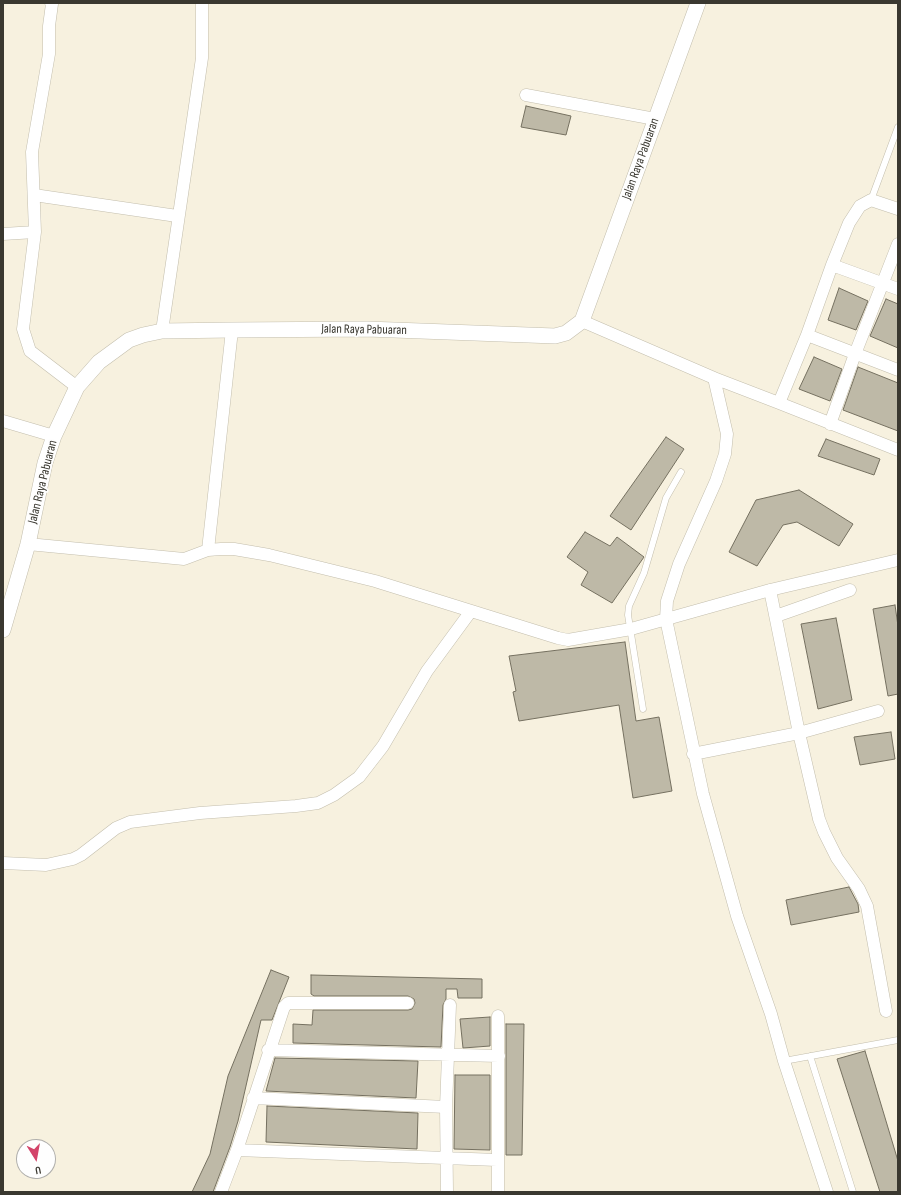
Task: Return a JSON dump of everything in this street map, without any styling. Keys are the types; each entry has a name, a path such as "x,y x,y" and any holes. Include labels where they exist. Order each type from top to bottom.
{"street":[{"path":"53,3 46,73 32,152 35,232 23,329 27,345 36,357 77,387"},
{"path":"162,331 177,216 202,58 202,3"},
{"name":"Jalan Raya Pabuaran","path":"3,630 28,544 45,463 54,436 77,387 99,362 121,345 143,335 162,331 367,329 555,336 566,333 582,321 698,3"},
{"path":"526,95 656,119"},
{"path":"34,195 177,216"},
{"path":"780,403 849,223 860,206 871,200 898,209"},
{"path":"3,234 35,232"},
{"path":"830,424 855,354 898,244"},
{"path":"832,265 898,289"},
{"path":"582,321 714,378 898,450"},
{"path":"208,550 232,330"},
{"path":"807,335 898,370"},
{"path":"714,378 727,434 725,454 716,481 672,583 667,601 666,619 693,754 737,916 772,1014 784,1061 826,1192"},
{"path":"3,421 54,436"},
{"path":"28,544 184,559 208,550 234,550 269,555 375,581 568,640 631,629 770,590 898,560"},
{"path":"770,590 799,733 819,819 837,858 859,889 867,906 886,1011"},
{"path":"776,616 850,590"},
{"path":"3,863 46,864 73,859 81,855 116,828 130,822 200,813 296,806 318,803 334,795 358,777 383,746 427,671 471,611"},
{"path":"693,754 799,733 878,711"},
{"path":"221,1192 237,1150 268,1050 282,1011 288,1004 408,1003"},
{"path":"447,1192 446,1107 450,1005"},
{"path":"498,1016 498,1192"},
{"path":"268,1050 498,1056"},
{"path":"253,1098 446,1107"},
{"path":"237,1150 497,1160"}],"lane":[{"path":"871,200 898,127"},
{"path":"643,709 628,615 629,606 644,573 666,498 681,472"},
{"path":"784,1061 898,1040"},
{"path":"810,1056 853,1192"}],"building":[{"path":"526,106 571,116 566,135 521,127"},
{"path":"839,288 868,301 856,330 828,320"},
{"path":"886,299 898,304 898,348 870,336"},
{"path":"814,357 842,369 830,401 799,389"},
{"path":"858,367 898,383 898,431 843,410"},
{"path":"666,437 684,449 631,530 610,516"},
{"path":"826,439 880,459 874,475 818,456"},
{"path":"799,490 853,524 839,546 797,522 783,525 757,566 729,552 756,500"},
{"path":"585,532 610,546 617,537 644,557 612,603 581,585 588,572 567,557"},
{"path":"895,605 898,626 898,694 888,696 873,609"},
{"path":"836,618 852,700 818,709 801,624"},
{"path":"625,642 636,721 659,717 672,791 633,798 619,705 519,721 513,692 516,691 509,656"},
{"path":"891,732 895,759 860,765 854,737"},
{"path":"849,887 858,904 859,912 791,925 786,900"},
{"path":"271,970 289,977 272,1020 261,1020 238,1121 230,1147 213,1192 192,1192 210,1154 228,1076"},
{"path":"311,975 482,979 482,998 458,998 457,989 446,989 446,999 443,1005 441,1047 293,1043 293,1024 312,1025 313,1010 408,1010 412,1009 415,1003 414,999 408,996 314,996 311,994"},
{"path":"490,1017 490,1046 463,1048 460,1019"},
{"path":"506,1024 524,1024 522,1155 506,1155"},
{"path":"865,1051 898,1161 898,1192 880,1192 837,1059"},
{"path":"275,1058 418,1061 416,1098 266,1091"},
{"path":"455,1075 490,1075 490,1150 454,1149"},
{"path":"267,1106 418,1113 417,1149 266,1142"}]}
